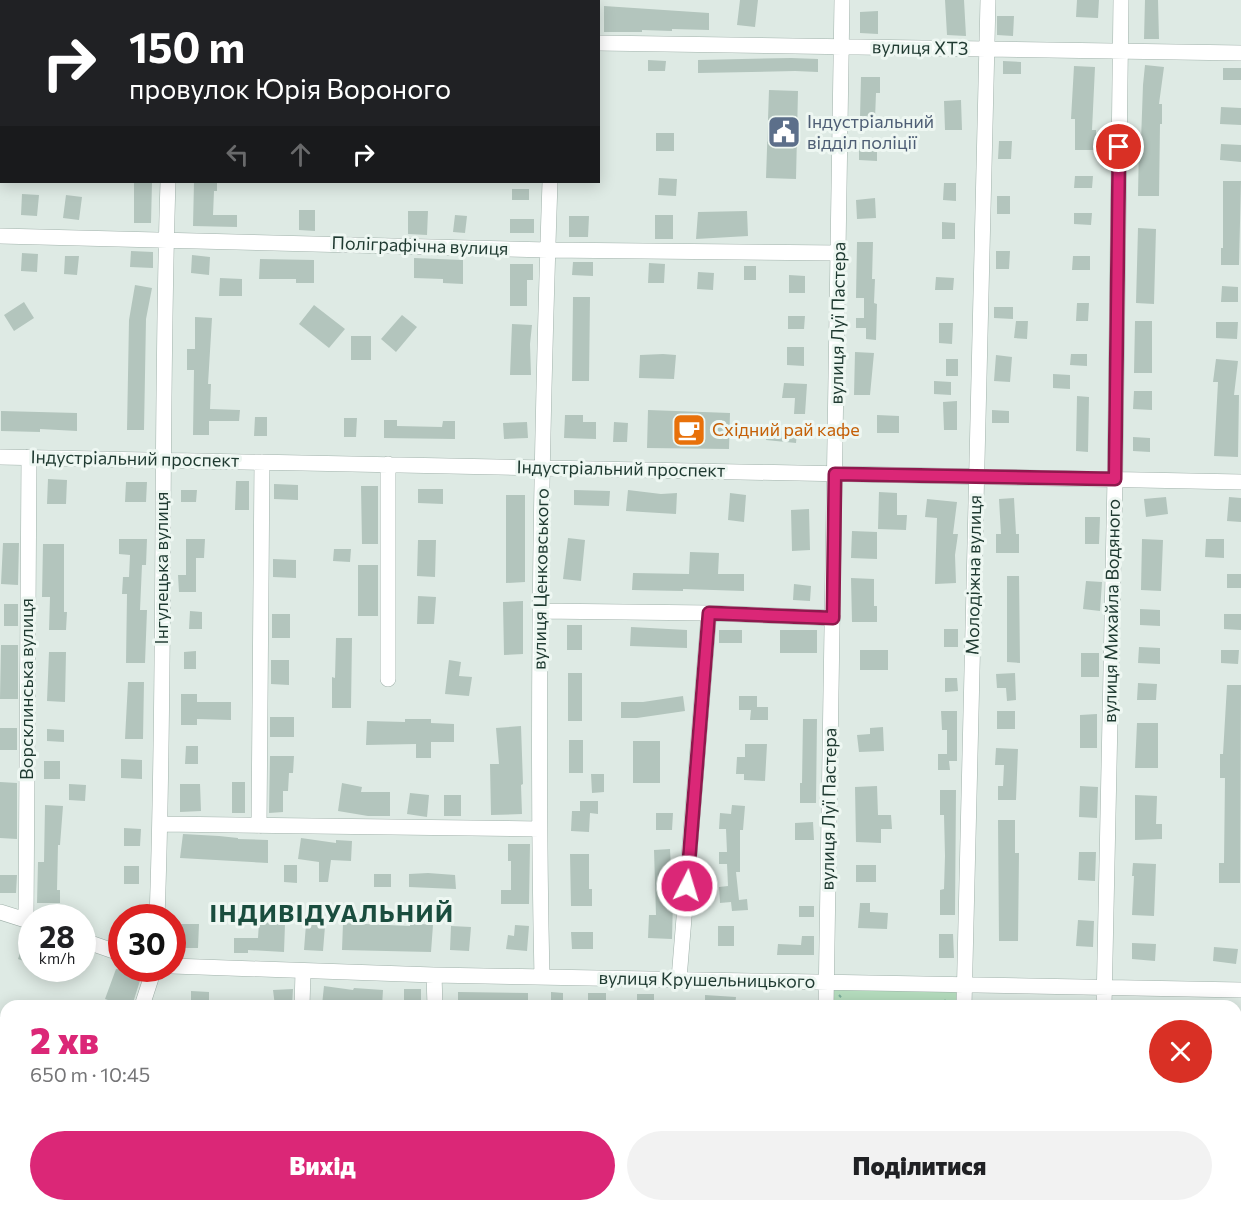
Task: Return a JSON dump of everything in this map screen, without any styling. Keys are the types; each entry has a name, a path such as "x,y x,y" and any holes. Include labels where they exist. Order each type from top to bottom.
{"street":[{"name":"вулиця Луї Пастера","path":"826,1000 842,0"},
{"name":"Молодіжна вулиця","path":"964,1000 988,0"},
{"name":"вулиця Михайла Водяного","path":"1104,1000 1115,479 1121,0"},
{"name":"вулиця ХТЗ","path":"600,43 1241,54"},
{"name":"Інгулецька вулиця","path":"157,904 168,183"},
{"name":"вулиця Ценковського","path":"542,977 539,829 540,611 550,183"},
{"name":"Поліграфічна вулиця","path":"0,236 548,250 839,253"},
{"name":"Індустріальний проспект","path":"0,457 1241,482"},
{"name":"Ворсклинська вулиця","path":"28,904 29,458"},
{"path":"259,826 262,462"},
{"path":"388,464 388,679"},
{"path":"540,611 709,613 833,618"},
{"path":"679,980 709,613"},
{"path":"160,824 539,829"},
{"path":"0,912 18,918"},
{"name":"вулиця Крушельницького","path":"186,967 435,975 1241,990"},
{"path":"302,1000 303,972"},
{"path":"435,975 435,1000"},
{"path":"144,1000 150,982"}],"green space":[{"path":"826,982 963,984 964,1000 826,1000"}],"building":[{"path":"740,0 758,0 755,27 737,25"},
{"path":"945,0 964,0 966,36 947,35"},
{"path":"1077,0 1099,0 1098,18 1076,17"},
{"path":"1145,0 1158,0 1159,39 1144,39"},
{"path":"604,6 709,13 709,30 604,32"},
{"path":"878,11 878,34 860,33 860,12"},
{"path":"997,16 1014,16 1013,36 997,35"},
{"path":"818,59 818,72 698,73 698,60"},
{"path":"648,60 666,61 665,71 648,71"},
{"path":"1003,61 1021,62 1021,74 1003,74"},
{"path":"1145,65 1164,67 1159,104 1162,104 1162,124 1160,124 1159,196 1138,196 1139,141 1141,141"},
{"path":"1074,66 1095,67 1092,130 1096,130 1096,150 1075,150 1075,119 1071,119"},
{"path":"1223,68 1241,68 1241,80 1223,80"},
{"path":"861,77 880,77 880,93 876,93 875,119 860,118"},
{"path":"769,90 798,91 796,179 766,178"},
{"path":"961,100 962,130 945,130 944,101"},
{"path":"1221,107 1241,108 1241,125 1220,124"},
{"path":"656,133 674,133 674,151 656,151"},
{"path":"999,141 1012,141 1011,159 998,159"},
{"path":"859,142 877,142 877,161 859,160"},
{"path":"1221,144 1241,145 1241,162 1220,160"},
{"path":"1075,176 1093,176 1092,188 1074,188"},
{"path":"659,178 677,179 676,196 658,195"},
{"path":"1223,181 1241,181 1239,265 1221,265"},
{"path":"134,183 152,183 151,223 134,223"},
{"path":"194,183 217,183 217,191 214,191 213,215 237,215 237,227 193,226"},
{"path":"944,183 956,183 956,201 943,200"},
{"path":"512,189 529,189 529,200 512,200"},
{"path":"22,194 39,195 37,216 21,215"},
{"path":"66,195 82,197 79,220 63,218"},
{"path":"997,196 1010,196 1010,214 997,214"},
{"path":"875,198 876,218 857,219 856,200"},
{"path":"299,210 315,210 315,231 299,230"},
{"path":"408,211 428,211 427,235 408,234"},
{"path":"747,211 748,236 696,239 698,212"},
{"path":"1074,213 1092,213 1091,225 1074,224"},
{"path":"455,215 467,216 465,233 453,232"},
{"path":"655,215 673,215 673,239 655,239"},
{"path":"569,216 589,216 588,237 569,237"},
{"path":"510,219 534,219 534,233 510,233"},
{"path":"942,222 955,223 955,239 942,239"},
{"path":"1138,228 1156,229 1154,304 1136,303"},
{"path":"857,242 873,242 872,279 875,279 874,303 877,304 876,340 866,339 866,328 856,328 856,318 864,318 864,298 856,298"},
{"path":"131,251 153,252 153,268 130,267"},
{"path":"996,251 1010,251 1009,269 996,269"},
{"path":"22,253 38,254 37,272 21,271"},
{"path":"192,255 210,257 209,275 191,273"},
{"path":"65,256 79,256 77,275 64,274"},
{"path":"1073,256 1090,256 1090,270 1072,270"},
{"path":"414,258 463,260 463,284 443,283 443,279 414,278"},
{"path":"260,259 314,260 314,283 296,283 296,279 259,279"},
{"path":"573,262 593,262 593,276 572,275"},
{"path":"649,263 665,264 664,283 648,283"},
{"path":"510,264 533,264 533,280 527,280 527,306 510,306"},
{"path":"744,266 756,266 756,280 744,280"},
{"path":"698,272 714,273 713,290 697,289"},
{"path":"789,275 805,276 805,293 789,293"},
{"path":"936,277 954,278 953,290 935,290"},
{"path":"220,278 242,279 242,296 219,296"},
{"path":"135,285 152,288 146,319 144,430 127,430 129,320"},
{"path":"1222,286 1238,287 1238,302 1221,302"},
{"path":"573,297 590,297 589,381 572,381"},
{"path":"24,302 34,318 14,331 4,315"},
{"path":"1077,303 1089,303 1088,321 1076,321"},
{"path":"314,305 345,329 329,348 299,324"},
{"path":"994,307 1013,307 1013,319 994,318"},
{"path":"402,315 417,327 396,352 381,339"},
{"path":"788,316 805,316 804,329 788,329"},
{"path":"195,317 212,318 208,384 211,384 210,409 240,410 239,421 209,421 209,435 193,435 194,370 187,370 187,349 195,349"},
{"path":"1016,321 1028,321 1027,339 1014,338"},
{"path":"1135,321 1152,321 1152,373 1134,373"},
{"path":"1216,322 1238,322 1237,339 1216,338"},
{"path":"939,323 953,323 952,344 939,343"},
{"path":"512,324 532,325 531,375 510,375"},
{"path":"351,336 371,336 371,360 351,360"},
{"path":"787,347 804,347 804,366 787,365"},
{"path":"855,352 874,353 870,395 854,395"},
{"path":"1071,354 1087,354 1087,366 1070,365"},
{"path":"640,355 676,355 674,379 639,378"},
{"path":"996,355 1012,357 1010,382 994,381"},
{"path":"946,359 958,359 958,376 946,376"},
{"path":"1216,359 1238,361 1234,395 1239,395 1238,457 1214,456 1218,382 1213,382"},
{"path":"1053,374 1070,375 1070,389 1053,388"},
{"path":"934,381 951,382 951,395 934,394"},
{"path":"784,383 807,384 805,414 794,414 795,398 782,398"},
{"path":"1134,391 1152,391 1152,410 1133,409"},
{"path":"1077,396 1089,397 1088,452 1076,451"},
{"path":"957,401 957,430 944,430 943,402"},
{"name":"Східний рай кафе","path":"648,410 730,413 729,449 647,448"},
{"path":"992,410 1009,411 1009,423 992,423"},
{"path":"1,411 77,413 77,431 40,429 40,432 1,431"},
{"path":"565,415 583,415 583,422 596,422 596,439 564,438"},
{"path":"877,415 899,416 899,433 877,433"},
{"path":"255,417 267,417 267,436 254,436"},
{"path":"344,418 357,418 356,437 344,437"},
{"path":"384,420 397,420 397,426 442,427 443,421 455,421 455,439 384,438"},
{"path":"527,422 528,438 504,439 503,423"},
{"path":"614,422 628,423 627,442 613,442"},
{"path":"766,429 797,432 796,443 766,440"},
{"path":"1133,437 1150,438 1150,452 1133,451"},
{"path":"48,479 67,480 66,504 47,504"},
{"path":"236,481 249,481 249,510 235,510"},
{"path":"126,482 147,482 146,502 125,502"},
{"path":"274,484 298,485 298,500 274,499"},
{"path":"361,486 378,486 378,544 362,544"},
{"path":"418,489 443,489 443,504 418,503"},
{"path":"181,490 197,490 196,502 181,502"},
{"path":"574,490 610,491 609,506 574,505"},
{"path":"628,490 661,494 677,493 676,514 626,511"},
{"path":"879,492 897,493 897,515 907,515 906,530 878,529"},
{"path":"730,493 746,495 744,522 728,520"},
{"path":"506,495 525,495 525,582 506,583"},
{"path":"1166,497 1168,514 1146,517 1144,499"},
{"path":"1229,497 1241,498 1241,522 1227,521"},
{"path":"1014,498 1019,553 996,553 996,534 1001,534 999,499"},
{"path":"927,499 957,502 953,534 958,534 955,555 956,583 935,584 937,518 925,517"},
{"path":"809,509 810,550 792,551 791,510"},
{"path":"1085,517 1100,517 1099,544 1085,544"},
{"path":"852,531 877,532 877,559 851,558"},
{"path":"568,538 585,540 581,581 563,579"},
{"path":"119,539 147,539 146,565 142,565 140,610 147,610 145,663 126,663 127,594 122,594 123,577 129,577 130,555 119,554"},
{"path":"186,539 205,539 204,558 196,558 196,592 179,592 178,575 186,575"},
{"path":"1142,539 1163,540 1161,591 1141,590"},
{"path":"1206,539 1224,539 1224,558 1205,557"},
{"path":"418,540 436,540 435,577 417,576"},
{"path":"3,543 19,543 18,585 1,584"},
{"path":"43,544 64,544 66,630 49,630 50,597 42,597"},
{"path":"334,549 351,549 350,562 333,561"},
{"path":"690,552 719,553 718,574 744,574 744,591 632,590 633,573 689,574"},
{"path":"273,559 296,560 296,578 273,577"},
{"path":"358,565 378,565 378,616 358,616"},
{"path":"1227,574 1241,574 1241,588 1227,588"},
{"path":"1007,576 1019,576 1020,663 1007,662"},
{"path":"851,578 874,579 874,606 877,606 877,622 852,622"},
{"path":"1086,581 1102,582 1100,611 1083,609"},
{"path":"794,584 811,586 810,601 793,600"},
{"path":"418,596 436,597 434,624 417,624"},
{"path":"523,601 523,654 504,655 503,602"},
{"path":"4,604 18,604 18,626 4,626"},
{"path":"1140,609 1160,610 1160,626 1140,625"},
{"path":"190,611 202,612 202,629 189,629"},
{"path":"272,614 290,614 290,638 272,638"},
{"path":"1224,614 1241,614 1241,630 1224,629"},
{"path":"567,625 582,625 582,650 567,650"},
{"path":"631,627 687,630 687,648 630,646"},
{"path":"944,629 958,629 958,647 944,647"},
{"path":"719,630 742,630 742,643 719,643"},
{"path":"780,630 817,630 817,653 780,653"},
{"path":"336,638 352,638 351,708 332,708"},
{"path":"1,645 18,645 18,699 0,699"},
{"path":"1139,647 1160,648 1160,664 1138,663"},
{"path":"860,650 888,650 888,670 860,670"},
{"path":"1221,650 1239,650 1238,664 1221,663"},
{"path":"196,651 196,669 184,669 184,652"},
{"path":"49,652 66,652 65,702 47,701"},
{"path":"1081,653 1099,653 1099,677 1081,677"},
{"path":"271,660 289,660 289,685 271,684"},
{"path":"449,660 461,662 459,676 472,677 469,696 445,694"},
{"path":"568,673 582,673 582,721 568,721"},
{"path":"1015,673 1016,700 1007,701 1006,688 997,688 996,674"},
{"path":"945,678 957,678 958,691 945,692"},
{"path":"128,682 144,682 143,739 125,739"},
{"path":"1138,683 1157,684 1156,700 1137,700"},
{"path":"1227,685 1241,685 1240,883 1219,883 1219,863 1224,863 1225,778 1220,778 1220,754 1223,754"},
{"path":"181,694 197,694 197,702 231,702 231,720 197,719 197,725 181,725"},
{"path":"683,696 685,711 621,718 621,702 643,702"},
{"path":"739,696 757,696 757,707 768,707 768,720 750,720 751,710 739,710"},
{"path":"941,711 957,711 957,761 949,761 950,770 938,770 938,754 947,754 947,730 942,730"},
{"path":"997,711 1015,711 1015,729 997,729"},
{"path":"1097,714 1097,748 1080,748 1080,715"},
{"path":"270,717 294,717 294,737 270,737"},
{"path":"405,719 431,719 431,723 454,724 454,742 431,742 431,758 416,758 416,744 366,745 367,721 405,722"},
{"path":"803,719 817,719 816,803 800,803"},
{"path":"1137,723 1158,723 1158,768 1135,768"},
{"path":"521,726 522,814 491,815 490,764 499,764 496,728"},
{"path":"883,727 884,751 859,752 857,735 870,734 870,728"},
{"path":"0,728 17,728 17,750 0,750"},
{"path":"47,729 64,730 64,742 47,741"},
{"path":"569,740 583,740 583,773 569,773"},
{"path":"633,741 660,741 660,783 633,783"},
{"path":"745,744 767,744 765,781 744,780 744,774 736,774 737,757 745,757"},
{"path":"186,746 198,746 198,764 185,764"},
{"path":"996,748 1018,749 1016,800 998,800 998,786 1003,786 1004,765 995,765"},
{"path":"270,756 294,756 293,773 289,773 288,791 283,791 283,812 269,813"},
{"path":"121,759 142,760 142,779 121,778"},
{"path":"44,761 60,761 60,779 44,779"},
{"path":"591,774 604,774 604,792 592,793"},
{"path":"0,782 17,783 17,839 0,838"},
{"path":"232,782 245,782 245,813 232,813"},
{"path":"342,783 362,787 361,792 390,792 390,816 368,816 338,811"},
{"path":"69,784 86,785 85,801 69,800"},
{"path":"180,784 200,784 201,811 180,812"},
{"path":"877,786 878,815 891,815 892,829 881,829 881,843 856,842 855,787"},
{"path":"1080,786 1098,787 1097,818 1079,817"},
{"path":"940,790 956,790 955,915 940,915 940,890 944,889 945,856 944,815 940,815"},
{"path":"410,793 429,795 427,817 407,814"},
{"path":"444,795 461,795 461,816 444,816"},
{"path":"1135,795 1157,796 1156,824 1162,824 1162,839 1135,840"},
{"path":"580,801 598,801 598,814 590,813 589,832 571,831 572,811 580,811"},
{"path":"45,805 63,806 60,845 58,845 57,890 60,890 60,903 37,903 38,862 44,862"},
{"path":"732,805 745,806 743,830 740,830 740,872 736,872 739,900 747,899 748,910 732,911 731,902 720,903 719,887 728,886 727,864 719,864 719,852 727,852 726,829 719,829 720,813 731,814"},
{"path":"656,813 673,813 672,830 656,830"},
{"path":"998,820 1015,820 1015,853 1019,853 1018,941 999,941"},
{"path":"813,822 814,840 795,840 795,823"},
{"path":"124,828 141,829 140,846 124,846"},
{"path":"183,834 268,840 268,863 180,858"},
{"path":"301,838 336,843 336,840 352,841 351,861 331,860 328,882 319,882 319,862 298,859"},
{"path":"508,844 530,844 529,904 501,904 501,890 511,890 511,861 508,861"},
{"path":"670,849 671,868 668,868 669,900 673,900 672,939 648,938 649,915 656,915 654,850"},
{"path":"1079,852 1096,852 1095,881 1078,880"},
{"path":"570,854 589,854 589,889 592,889 592,906 571,906"},
{"path":"1133,863 1156,864 1154,916 1132,915"},
{"path":"284,865 297,865 297,883 284,882"},
{"path":"856,865 876,865 876,882 856,882"},
{"path":"124,866 139,866 139,884 124,884"},
{"path":"374,874 391,874 391,887 374,887"},
{"path":"409,874 455,875 456,889 409,887"},
{"path":"0,875 17,875 16,893 0,893"},
{"path":"860,903 870,903 870,912 888,913 887,929 858,928"},
{"path":"799,906 814,906 814,917 799,917"},
{"path":"1078,920 1094,921 1093,947 1076,946"},
{"path":"259,922 285,924 284,952 248,950 248,953 234,953 234,938 258,938"},
{"path":"343,923 433,925 431,952 342,950"},
{"path":"186,924 199,924 198,948 186,948"},
{"path":"306,924 325,926 323,951 304,950"},
{"path":"515,925 529,926 527,951 506,949 508,935 514,936"},
{"path":"451,926 471,927 469,951 450,950"},
{"path":"718,926 734,926 734,946 718,946"},
{"path":"571,932 593,932 593,949 572,949"},
{"path":"939,934 953,934 954,958 939,958"},
{"path":"802,936 814,936 814,955 777,955 778,944 801,945"},
{"path":"1132,943 1156,944 1155,961 1132,959"},
{"path":"1214,947 1238,949 1236,964 1213,961"},
{"path":"111,982 140,982 134,1000 105,999"},
{"path":"324,986 353,990 354,988 383,990 382,1000 323,1000"},
{"path":"293,989 292,1000 274,1000 273,990"},
{"path":"404,989 421,989 421,1000 404,1000"},
{"path":"191,991 209,992 209,1000 191,1000"},
{"path":"458,992 528,993 528,1000 458,1000"},
{"path":"551,992 563,993 563,1000 551,1000"},
{"path":"588,993 606,993 606,1000 588,1000"},
{"path":"637,994 654,994 654,1000 637,1000"},
{"path":"705,995 736,997 736,1000 705,1000"}],"place":[{"name":"Індустріальний відділ поліції","path":"784,132"},
{"name":"Східний рай кафе","path":"689,430"}],"district":[{"name":"ІНДИВІДУАЛЬНИЙ","path":"332,914"}],"route":[{"path":"687,886 709,613 833,618 835,474 1115,479 1119,147"}]}
